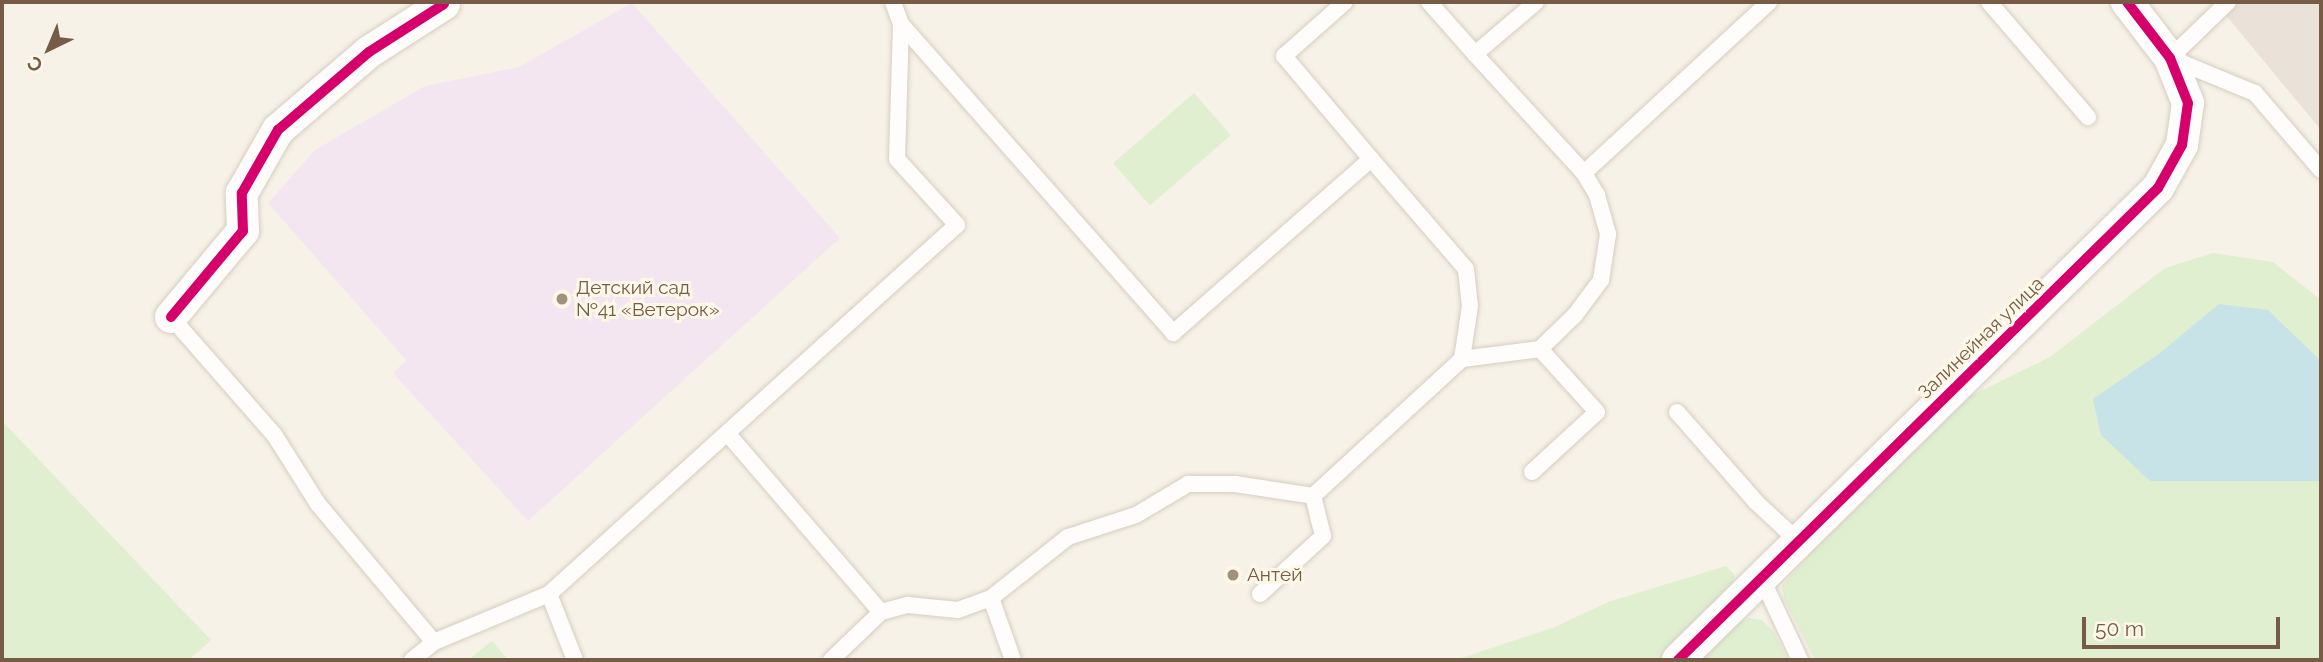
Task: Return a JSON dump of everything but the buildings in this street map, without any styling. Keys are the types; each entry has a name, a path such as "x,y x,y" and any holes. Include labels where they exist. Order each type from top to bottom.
{"street":[{"name":"Залинейная улица","path":"1678,660 2139,210 2171,168 2186,124 2183,82 2170,58 2127,2"},
{"path":"171,317 243,231 242,193 278,130 369,52 445,3"}],"lane":[{"path":"893,2 901,24 1173,333 1371,159"},
{"path":"1345,2 1284,56 1465,269 1470,306 1462,359"},
{"path":"1313,496 1462,359 1540,349 1576,315 1601,280 1608,234 1597,195 1584,173 1429,2"},
{"path":"1475,54 1536,2"},
{"path":"1584,173 1769,2"},
{"path":"1989,2 2088,117"},
{"path":"2228,2 2170,58 2255,93 2321,170"},
{"path":"412,660 434,642 549,594 957,225 897,159 901,24"},
{"path":"171,317 275,436 318,504 434,642"},
{"path":"1532,472 1597,412 1540,349"},
{"path":"1677,412 1756,502 1798,541"},
{"path":"727,433 881,612"},
{"path":"831,660 881,612 908,605 958,610 991,598 1068,537 1136,515 1188,484 1235,484 1313,496"},
{"path":"1260,594 1323,536 1313,496"},
{"path":"1761,577 1800,660"},
{"path":"549,594 575,660"},
{"path":"991,598 1013,660"}],"shaded area":[{"path":"2215,2 2321,2 2321,130"},
{"name":"Детский сад №41 «Ветерок»","path":"632,3 840,238 528,521 393,373 406,360 268,203 315,150 425,86 519,67"}],"green space":[{"path":"1194,93 1231,135 1150,205 1113,163"},
{"path":"2213,253 2273,262 2321,300 2321,660 1815,660 1784,599 1782,586 1875,480 1958,402 2050,357 2165,268"},
{"path":"2,421 211,640 189,660 2,660"},
{"path":"1726,566 1735,575 1734,581 1661,660 1455,660 1555,627 1608,602"},
{"path":"1749,618 1762,620 1774,632 1788,660 1698,660 1736,624"},
{"path":"492,641 508,660 468,660"}],"water":[{"path":"2219,304 2268,310 2321,361 2321,481 2150,481 2101,435 2093,399 2160,353"}],"cycle path":[{"path":"1678,660 2158,188 2182,145 2188,103 2170,58 2127,2"},
{"path":"171,317 243,231 242,193 278,130 369,52 444,4"}],"place":[{"name":"Детский сад №41 «Ветерок»","path":"562,299"},
{"name":"Антей","path":"1233,575"}]}
